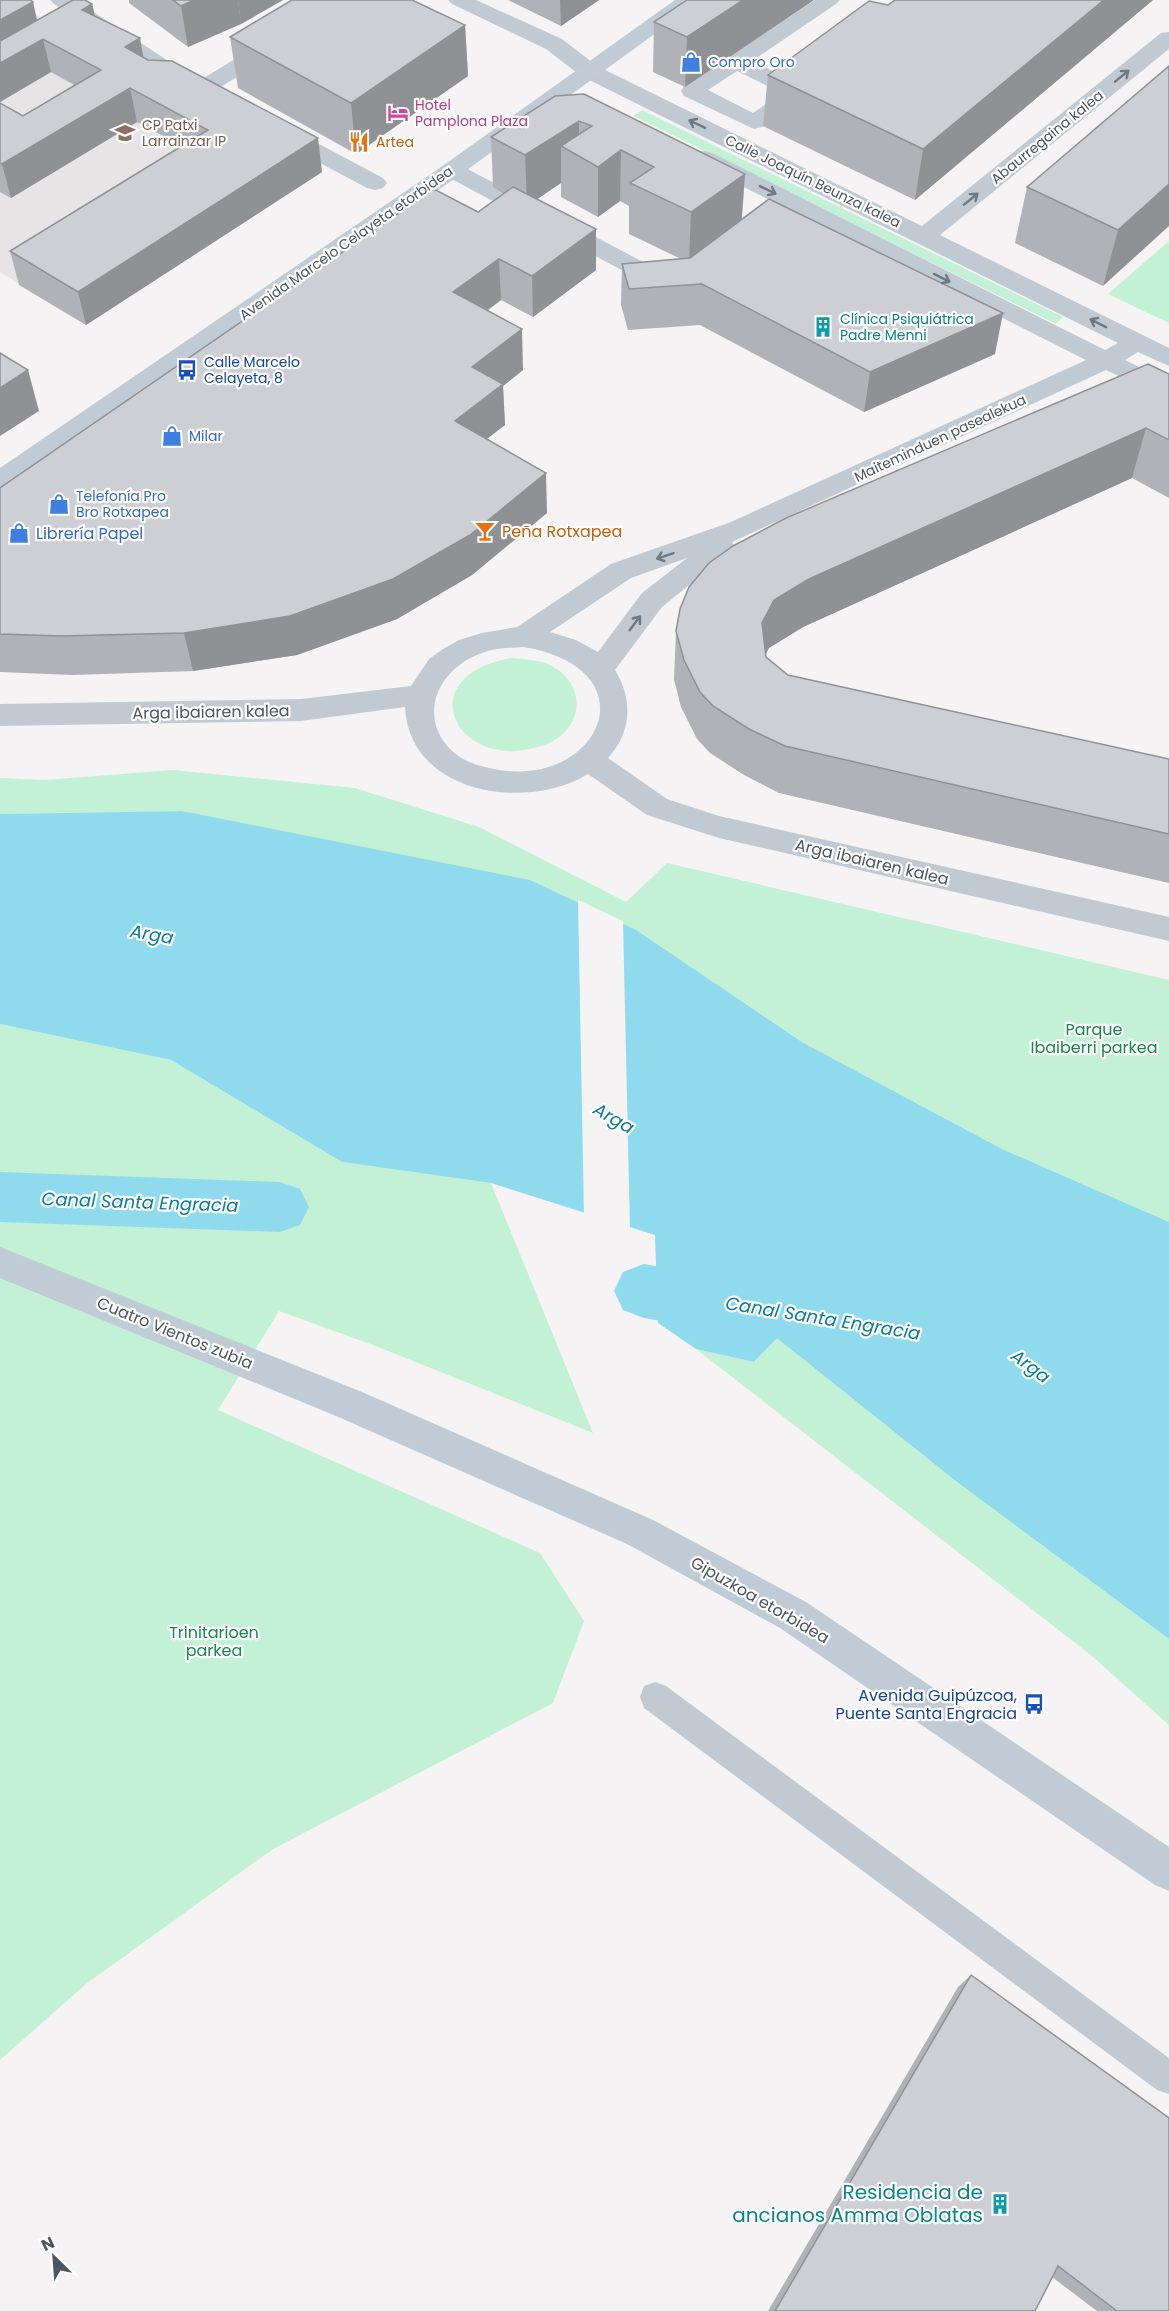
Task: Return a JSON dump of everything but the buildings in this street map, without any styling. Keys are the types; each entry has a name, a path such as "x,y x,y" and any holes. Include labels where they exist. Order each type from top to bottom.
{"main road":[{"name":"Avenida Marcelo Celayeta etorbidea","path":"0,481 452,170 574,94 589,71 689,0"},
{"name":"Cuatro Vientos zubia","path":"0,1262 349,1404"},
{"name":"Gipuzkoa etorbidea","path":"349,1404 640,1532 793,1615 1169,1871"}],"street":[{"path":"61,0 93,9 200,90 220,101"},
{"path":"200,90 346,0"},
{"name":"Calle Joaquín Beunza kalea","path":"459,0 554,44 589,71 1169,358"},
{"path":"736,62 829,0"},
{"name":"Abaurregaina kalea","path":"926,236 1169,38"},
{"path":"262,123 375,183"},
{"name":"Calle Joaquín Beunza kalea","path":"683,148 1169,392"},
{"path":"452,170 671,287 684,285 694,278"},
{"name":"Maiteminduen pasealekua","path":"523,637 621,571 740,529 1105,361 1137,342"},
{"name":"Maiteminduen pasealekua","path":"600,670 652,600 740,529"},
{"path":"523,637 553,642 579,653 600,670 613,691 615,715 608,739 588,759 563,774 532,782 500,783 469,775 444,761 426,742 418,719 420,696 430,676 447,659 469,647 495,639 523,637"},
{"name":"Arga ibaiaren kalea","path":"0,715 301,710 420,696"},
{"name":"Arga ibaiaren kalea","path":"588,759 657,807 719,827 1169,929"}],"lane":[{"path":"655,1697 1169,2079"}],"shaded area":[{"name":"CP Patxi Larrainzar IP","path":"0,0 9,0 322,172 86,325 0,272"}],"green space":[{"path":"642,110 1063,317 1056,324 634,116"},
{"path":"1169,241 1169,323 1108,294"},
{"path":"512,658 542,662 562,673 574,690 576,710 568,729 551,742 525,750 499,750 478,743 463,731 454,715 454,698 462,681 481,667"},
{"name":"Parque Ibaiberri parkea","path":"173,770 355,788 479,827 626,902 667,863 1169,980 1169,1222 1002,1149 802,1042 636,930 182,811 0,814 0,778 45,780"},
{"name":"Trinitarioen parkea","path":"0,1024 171,1060 342,1162 491,1183 593,1433 373,1345 279,1311 218,1410 540,1553 584,1621 553,1703 273,1849 86,1984 0,2060"},
{"path":"777,1337 957,1482 1169,1639 1169,1725 1092,1656 696,1349 754,1362"}],"water":[{"name":"Arga","path":"182,811 530,880 636,930 802,1042 1002,1149 1169,1222 1169,1639 957,1482 777,1338 754,1362 696,1349 658,1323 655,1235 491,1183 342,1162 171,1060 0,1024 0,814"}],"pier":[{"path":"578,900 623,921 630,1230 584,1216"}],"waterway":[{"name":"Canal Santa Engracia","path":"0,1197 280,1207"},
{"name":"Canal Santa Engracia","path":"644,1291 734,1307"}],"place":[{"name":"Compro Oro","path":"691,62"},
{"name":"Hotel Pamplona Plaza","path":"398,113"},
{"name":"CP Patxi Larrainzar IP","path":"125,133"},
{"name":"Artea","path":"359,142"},
{"name":"Clínica Psiquiátrica Padre Menni","path":"823,327"},
{"name":"Calle Marcelo Celayeta, 8","path":"187,370"},
{"name":"Milar","path":"172,436"},
{"name":"Telefonía Pro Bro Rotxapea","path":"59,504"},
{"name":"Peña Rotxapea","path":"485,531"},
{"name":"Librería Papel","path":"19,533"},
{"name":"Avenida Guipúzcoa, Puente Santa Engracia","path":"1034,1704"},
{"name":"Residencia de ancianos Amma Oblatas","path":"1000,2204"}]}
